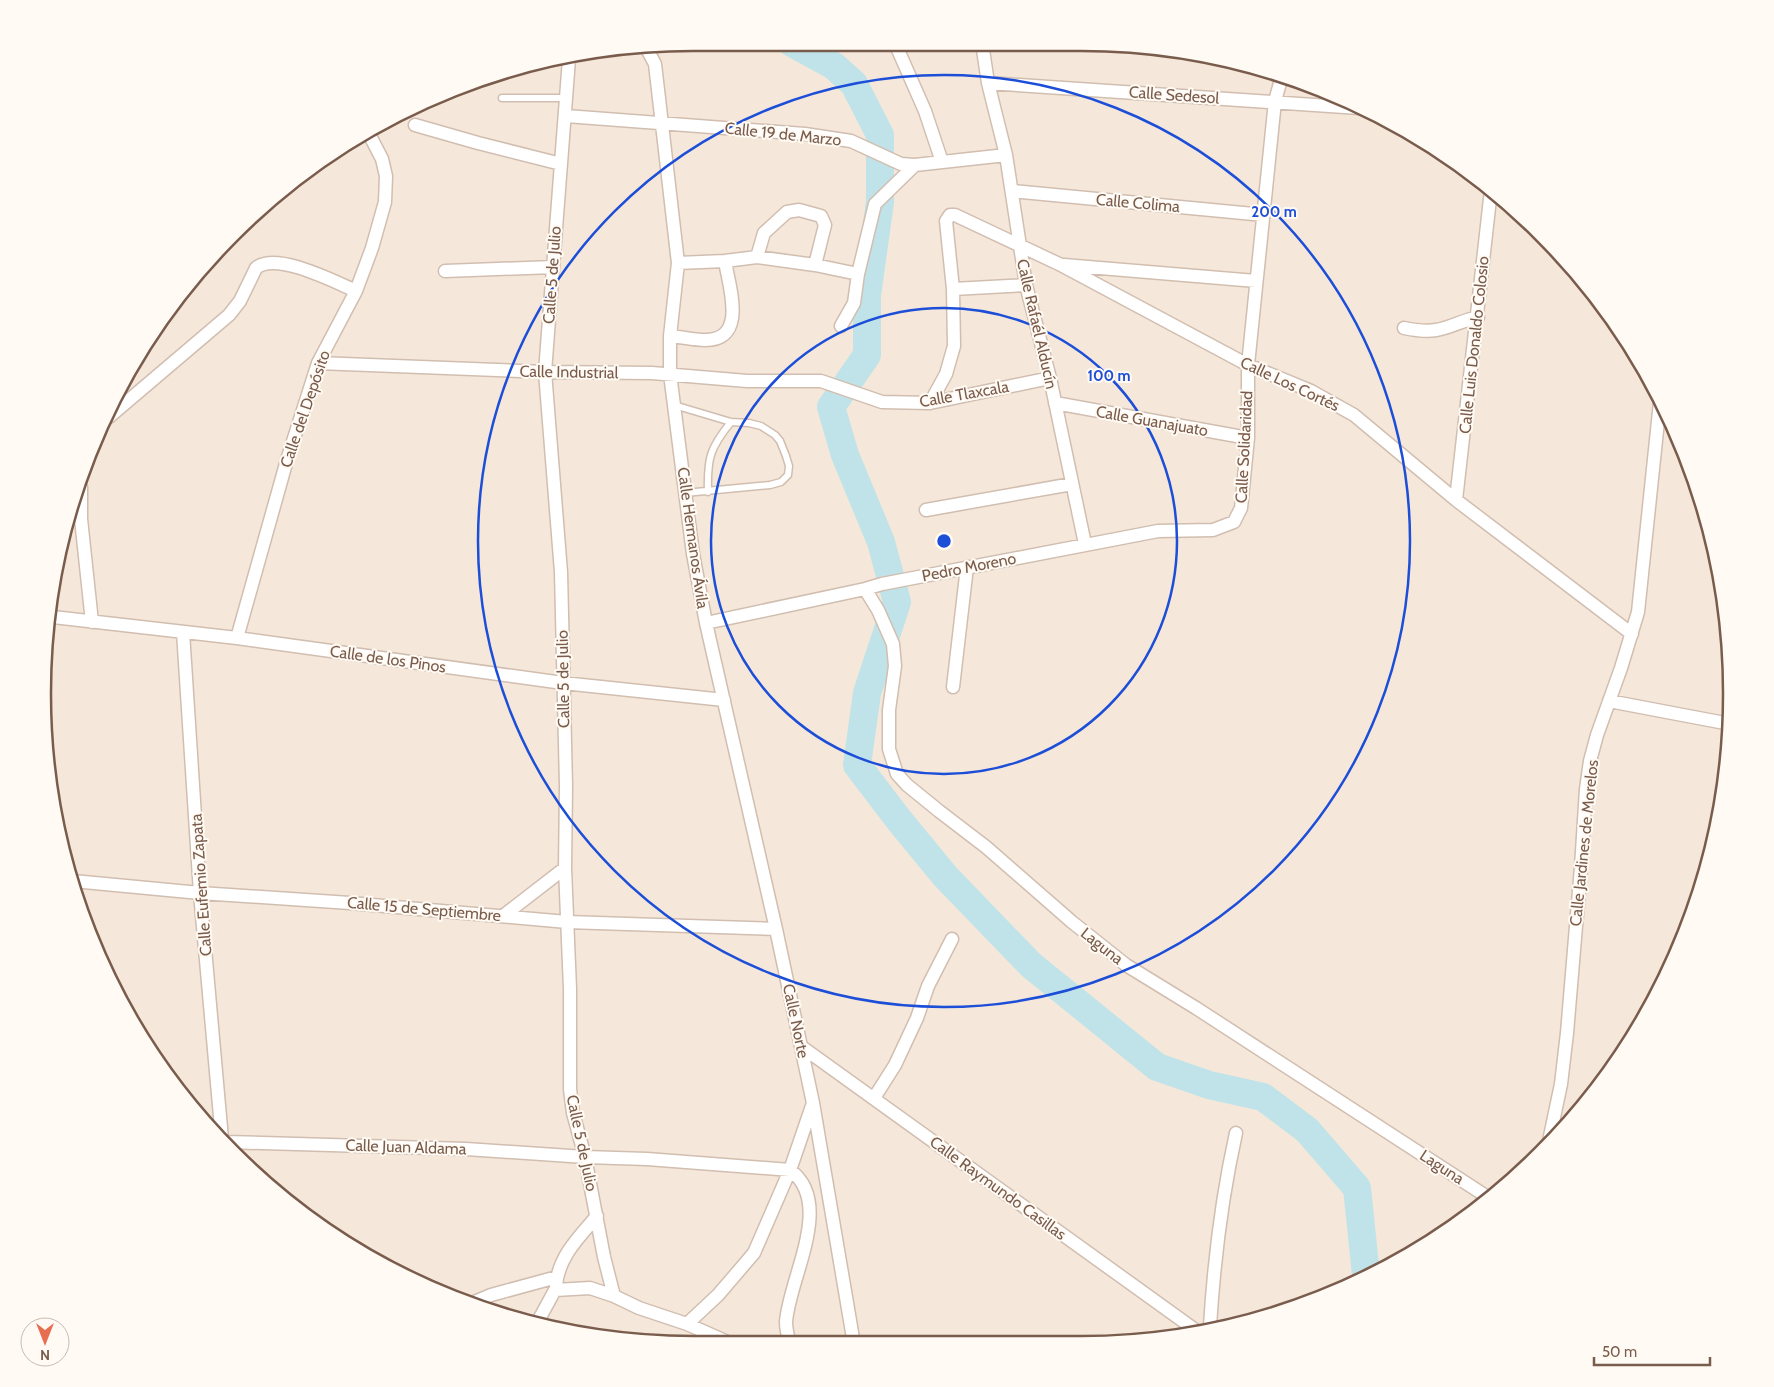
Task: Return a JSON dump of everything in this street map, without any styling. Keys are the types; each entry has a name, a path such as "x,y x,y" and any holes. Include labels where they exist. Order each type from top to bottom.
{"street":[{"path":"898,51 925,112 942,162"},
{"name":"Calle Rafaél Alducín","path":"983,51 988,83 1006,154 1026,285 1050,378 1085,544"},
{"path":"649,53 654,64 663,124"},
{"name":"Calle 5 de Julio","path":"569,64 545,372 561,572 566,786 564,868 570,989 570,1089 573,1113 586,1157 604,1257 614,1296"},
{"name":"Calle Sedesol","path":"988,83 1341,107"},
{"name":"Calle Solidaridad","path":"1234,522 1242,508 1248,438 1248,365 1275,101 1280,83"},
{"name":"Calle 19 de Marzo","path":"566,116 805,134 852,141 903,169 915,165 1006,154"},
{"name":"Calle Hermanos Ávila","path":"663,124 678,263 670,336 670,374 693,554 706,623 724,700"},
{"path":"415,125 478,144 561,164"},
{"name":"Calle del Depósito","path":"237,638 287,460 318,363 356,291 372,248 384,202 386,176 382,159 372,137"},
{"path":"841,326 854,303 858,274 875,204 903,169"},
{"name":"Calle Colima","path":"1012,191 1264,215"},
{"name":"Calle Luis Donaldo Colosio","path":"1456,500 1490,200"},
{"path":"757,257 764,233 787,212 799,210 821,216 824,220 825,225 815,265"},
{"name":"Calle Los Cortés","path":"952,289 946,220 947,217 955,215 1059,264 1248,365 1310,391 1354,415 1456,500 1632,634"},
{"path":"678,263 725,261 757,257 815,265 858,274"},
{"path":"670,336 706,340 719,337 729,330 734,313 725,261"},
{"path":"116,411 229,315 240,301 256,268 261,264 268,263 307,269 356,291"},
{"path":"1059,264 1256,281"},
{"path":"444,271 553,267"},
{"path":"930,403 946,374 954,346 952,289 1026,285"},
{"path":"1404,328 1420,331 1436,330 1478,317"},
{"name":"Calle Industrial","path":"318,363 545,372 670,374 747,381 820,381"},
{"name":"Calle Tlaxcala","path":"820,381 882,402 930,403 1050,378"},
{"name":"Calle Guanajuato","path":"1055,403 1248,438"},
{"name":"Calle Jardines de Morelos","path":"1552,1129 1561,1084 1567,1033 1586,788 1592,752 1638,612 1659,413"},
{"path":"926,510 1072,484"},
{"path":"81,500 81,519 92,622"},
{"name":"Pedro Moreno","path":"706,623 882,584 1085,544 1158,531 1213,530 1234,522"},
{"path":"953,687 967,567"},
{"name":"Laguna","path":"865,589 878,610 892,644 895,666 889,710 889,749 898,774 907,785 986,847 1072,922 1126,965 1196,1008 1482,1194"},
{"name":"Calle de los Pinos","path":"56,618 237,638 563,683 724,700"},
{"name":"Calle Eufemio Zapata","path":"183,632 200,893 221,1128"},
{"name":"Calle Norte","path":"724,700 802,1047 853,1336"},
{"path":"1609,701 1722,722"},
{"path":"503,916 564,868"},
{"name":"Calle 15 de Septiembre","path":"79,882 568,922 776,928"},
{"path":"874,1098 899,1058 917,1018 928,986 952,939"},
{"name":"Calle Raymundo Casillas","path":"802,1047 1189,1326"},
{"path":"687,1324 718,1295 754,1253 790,1170 813,1103"},
{"path":"1210,1322 1213,1277 1226,1177 1236,1133"},
{"name":"Calle Juan Aldama","path":"234,1142 466,1149 647,1159 790,1170"},
{"path":"788,1336 786,1324 788,1304 804,1250 810,1217 808,1198 803,1183 790,1170"},
{"path":"540,1317 556,1284 561,1263 567,1252 597,1216"},
{"path":"480,1299 491,1295 556,1284 590,1288 714,1336"}],"lane":[{"path":"502,98 566,98"},
{"path":"674,405 732,422 761,426 775,435 780,441 788,466 788,475 781,482 770,485 685,493"},
{"path":"708,492 709,460 713,448 732,422"}],"shaded area":[{"path":"694,51 1080,51 1164,57 1247,73 1287,85 1365,117 1437,159 1471,184 1535,239 1590,303 1615,337 1657,409 1674,448 1689,487 1701,527 1710,568 1717,610 1723,694 1717,777 1710,819 1701,860 1689,900 1674,939 1657,978 1615,1050 1590,1084 1535,1148 1471,1203 1437,1228 1365,1270 1287,1302 1247,1314 1164,1330 1080,1336 694,1336 610,1330 527,1314 487,1302 409,1270 372,1250 337,1228 303,1203 239,1148 184,1084 159,1050 117,978 85,900 73,860 64,819 53,736 51,694 53,651 64,568 73,527 85,487 117,409 159,337 211,270 239,239 270,211 337,159 409,117 487,85 527,73 568,64 651,53"}],"waterway":[{"path":"807,51 834,66 854,84 880,135 880,202 867,295 867,355 831,407 845,455 881,542 897,602 867,693 857,765 945,876 1031,965 1157,1067 1209,1085 1263,1097 1307,1130 1357,1188 1365,1270"}]}
